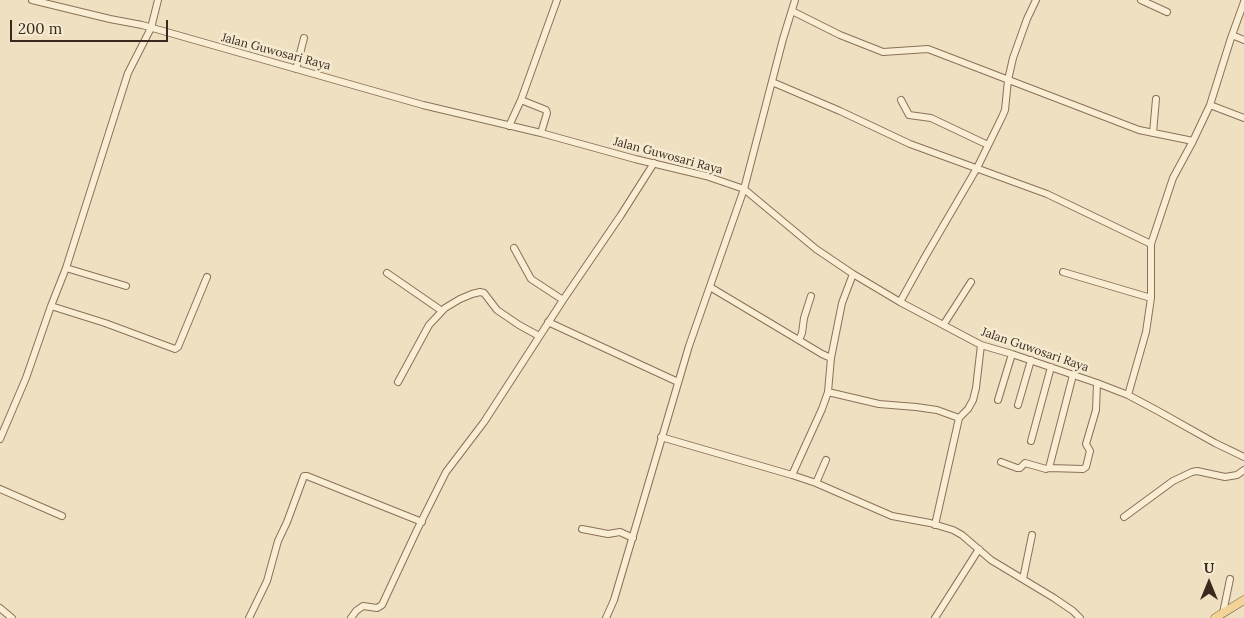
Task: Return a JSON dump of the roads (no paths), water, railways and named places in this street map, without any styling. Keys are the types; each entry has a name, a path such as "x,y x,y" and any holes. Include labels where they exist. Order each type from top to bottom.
{"main road":[{"path":"1215,618 1244,600"}],"street":[{"name":"Jalan Guwosari Raya","path":"32,0 151,28 423,105 542,133 706,176 744,189 816,249 900,302 981,345 1051,367 1128,395 1244,457"},
{"path":"0,439 26,378 66,268 128,73 151,28 158,0"},
{"path":"510,126 557,0"},
{"path":"606,618 614,600 633,538 689,346 744,189 795,0"},
{"path":"900,302 977,168 1005,110 1008,80 1016,50 1036,0"},
{"path":"1141,0 1168,12"},
{"path":"1128,395 1146,332 1152,298 1152,244 1173,178 1210,106 1232,35 1243,7"},
{"path":"792,11 840,35 883,52 928,49 1139,130 1193,141"},
{"path":"1236,24 1244,27"},
{"path":"1232,35 1244,40"},
{"path":"296,69 304,38"},
{"path":"772,82 910,144 1047,194 1152,244"},
{"path":"1153,133 1156,99"},
{"path":"521,100 546,110 542,133"},
{"path":"901,100 909,115 931,118 988,145"},
{"path":"1210,106 1244,118"},
{"path":"351,618 363,606 376,608 382,605 446,472 484,422 562,300 621,215 654,163"},
{"path":"514,248 531,279 562,300"},
{"path":"66,268 126,286"},
{"path":"1063,272 1152,298"},
{"path":"387,273 442,311"},
{"path":"792,475 828,392 831,358 842,303 853,274"},
{"path":"51,306 175,349 178,347 207,276"},
{"path":"944,324 971,282"},
{"path":"710,287 831,358"},
{"path":"398,382 429,325 445,308 472,294 484,293 497,310 539,336"},
{"path":"799,340 811,296"},
{"path":"548,322 678,382"},
{"path":"935,525 959,418 968,409 976,388 981,345"},
{"path":"998,400 1012,354"},
{"path":"1018,405 1030,360"},
{"path":"1031,441 1051,367"},
{"path":"1049,468 1073,375"},
{"path":"1001,462 1017,468 1026,463 1046,469 1084,469 1090,451 1086,444 1096,410 1098,383"},
{"path":"828,392 879,404 937,410 959,418"},
{"path":"661,437 792,475 892,516 953,530 962,535 991,560 1054,598 1080,618"},
{"path":"816,484 826,460"},
{"path":"1124,517 1172,482 1192,472 1197,471 1225,478 1237,476 1244,470"},
{"path":"249,618 267,581 278,541 304,476 422,522"},
{"path":"0,488 62,516"},
{"path":"582,529 607,534 620,532 633,538"},
{"path":"1022,579 1032,535"},
{"path":"935,618 979,549"},
{"path":"1223,613 1230,579"},
{"path":"0,608 12,618"}]}
